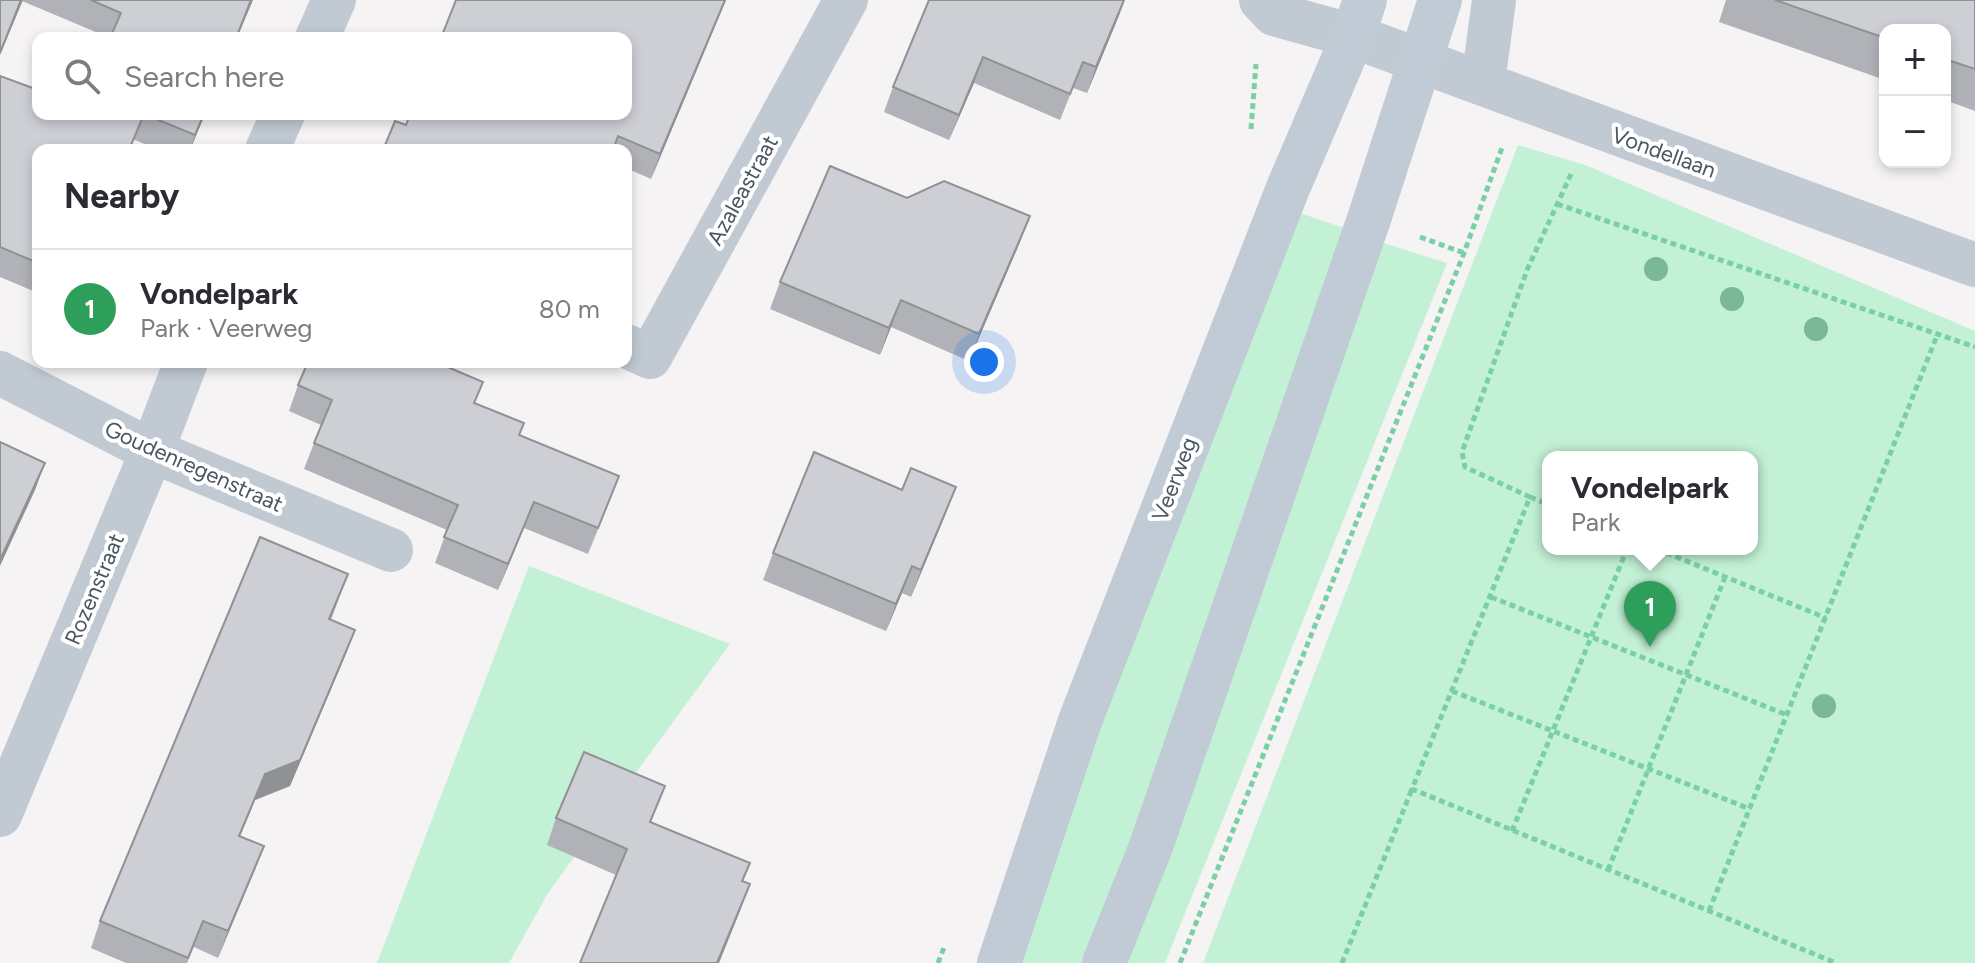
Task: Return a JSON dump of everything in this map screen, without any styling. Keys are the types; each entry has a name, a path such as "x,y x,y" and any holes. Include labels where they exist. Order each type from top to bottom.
{"street":[{"path":"320,32 334,0"},
{"name":"Azaleastraat","path":"632,349 650,357 846,0"},
{"path":"1104,963 1150,849 1440,0"},
{"path":"1483,83 1494,0"},
{"name":"Vondellaan","path":"1271,5 1359,18 1421,61 1975,265"},
{"name":"Veerweg","path":"999,963 1080,721 1288,188 1359,18"},
{"path":"270,144 280,120"},
{"name":"Rozenstraat","path":"0,815 184,368"},
{"name":"Goudenregenstraat","path":"0,373 152,451 391,550"}],"path":[{"path":"1180,963 1464,253 1503,145 1483,83"},
{"path":"1542,502 1465,467 1462,452 1527,270 1593,126"},
{"path":"1557,204 1975,347"},
{"path":"1709,911 1938,333"},
{"path":"1342,963 1530,497"},
{"path":"1512,831 1625,555"},
{"path":"1672,555 1826,618"},
{"path":"1608,870 1725,577"},
{"path":"1490,597 1787,715"},
{"path":"1452,691 1750,809"},
{"path":"1412,789 1836,963"}],"green space":[{"path":"1518,145 1585,165 1975,331 1975,963 1203,963"},
{"path":"1297,212 1347,229 1156,788 1085,963 1015,963 1102,708"},
{"path":"1377,241 1447,263 1165,963 1121,963"},
{"path":"529,566 730,644 548,893 509,963 377,963"}],"building":[{"path":"0,0 21,0 0,53"},
{"path":"91,0 251,0 238,32 113,32 121,13"},
{"path":"456,0 725,0 660,154 618,136 615,144 385,144 395,121 406,125 408,120 632,120 632,32 443,32"},
{"path":"929,0 1124,0 1096,67 1083,62 1070,94 983,57 959,115 893,87"},
{"path":"1775,0 1975,0 1975,69 1951,61 1951,24 1879,24 1879,36"},
{"path":"0,76 32,88 32,120 142,120 132,144 32,144 32,260 0,247"},
{"path":"159,120 201,120 195,135"},
{"path":"830,166 907,198 944,181 1030,216 979,334 901,300 889,328 780,282"},
{"path":"305,368 450,368 483,382 474,403 524,423 519,435 619,476 598,528 534,502 508,564 444,537 458,505 314,443 332,400 298,385"},
{"path":"0,442 45,463 0,560"},
{"path":"814,452 902,490 911,468 956,487 921,570 912,566 896,604 773,553"},
{"path":"260,537 348,574 329,619 355,630 300,760 265,774 239,836 264,846 228,931 203,921 188,958 100,921"},
{"path":"584,752 665,786 650,822 750,863 742,881 750,884 717,963 580,963 627,849 556,818"}],"place":[{"name":"Vondelpark","path":"1650,647"}]}
